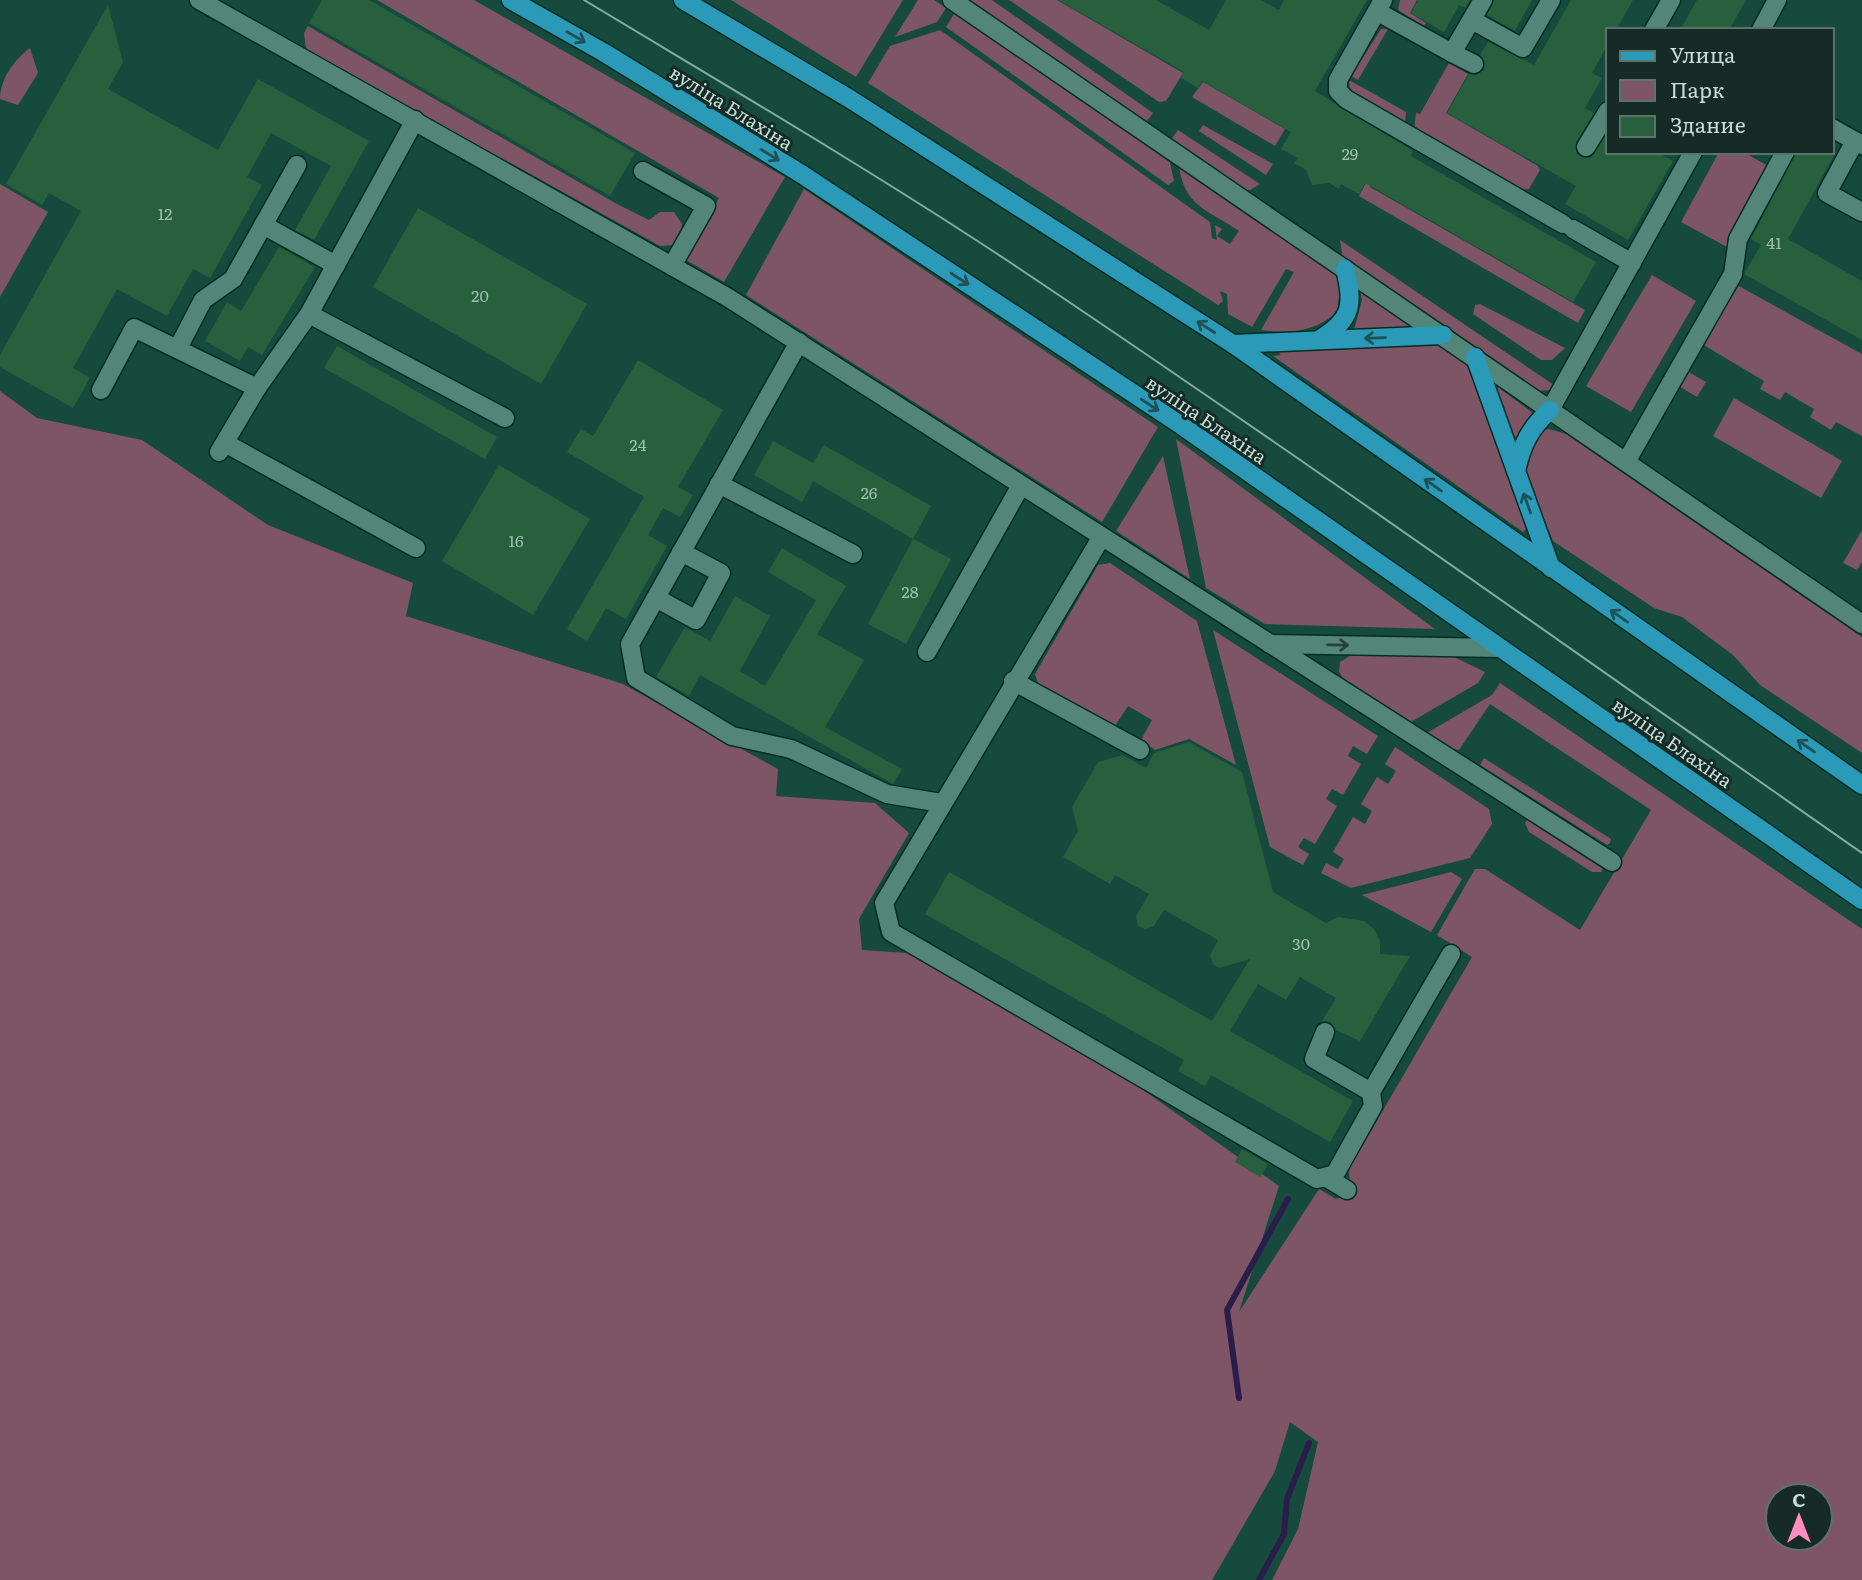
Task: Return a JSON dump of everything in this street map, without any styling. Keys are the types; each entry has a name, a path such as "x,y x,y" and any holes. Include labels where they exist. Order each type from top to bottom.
{"main road":[{"path":"683,0 850,99 1233,344 1862,785"},
{"name":"вуліца Блахіна","path":"519,1 815,183 1178,423 1862,900"},
{"path":"1317,340 1337,329 1346,316 1351,303 1345,269"},
{"path":"1233,344 1443,335"},
{"path":"1475,357 1551,568"},
{"path":"1516,471 1532,426 1550,410"}],"street":[{"path":"199,0 671,265 799,342 1020,487 1612,862"},
{"path":"952,0 1862,624"},
{"path":"1452,53 1483,0"},
{"path":"1472,20 1523,48 1551,0"},
{"path":"1655,28 1671,0"},
{"path":"1762,28 1777,0"},
{"path":"1474,64 1452,53 1381,6 1338,80 1338,91 1346,99 1632,262"},
{"path":"1586,147 1606,114"},
{"path":"415,120 309,314 257,388 222,448 416,548"},
{"path":"1834,129 1859,143 1826,193 1862,212"},
{"path":"1550,410 1692,154"},
{"path":"1626,462 1733,274 1738,239 1784,154"},
{"path":"177,348 203,300 233,279 297,165"},
{"path":"643,171 706,206 671,265"},
{"path":"263,225 336,265"},
{"path":"309,314 505,418"},
{"path":"101,390 134,328 257,388"},
{"path":"799,342 630,644 636,678 732,736 791,749 887,794 941,803"},
{"path":"719,484 853,554"},
{"path":"927,652 1020,487"},
{"path":"1101,538 1013,681 884,903 891,932 1317,1179 1335,1174 1373,1106 1371,1092 1451,954"},
{"path":"656,598 696,620 703,608 722,573 681,552"},
{"path":"1270,644 1500,648"},
{"path":"1013,681 1140,750"},
{"path":"1325,1032 1314,1059 1371,1092"},
{"path":"1327,1178 1347,1191"}],"green space":[{"path":"377,0 474,0 785,177 724,282 686,260 719,198"},
{"path":"731,0 903,0 856,77"},
{"path":"918,0 934,0 946,8 937,22 895,37"},
{"path":"968,0 992,0 1153,113 1145,124"},
{"path":"1009,0 1057,0 1183,73 1166,101 1159,102"},
{"path":"1400,0 1417,0 1410,13 1426,23 1424,26 1437,36 1398,10"},
{"path":"955,12 1169,158 1174,181 1168,185 946,27"},
{"path":"308,26 617,204 649,220 660,212 674,212 682,224 680,236 673,245 660,246 306,50 304,33"},
{"path":"1381,29 1388,29 1358,80 1351,76"},
{"path":"940,30 1210,222 1212,238 1217,240 1215,225 1222,229 1217,236 1230,244 1239,231 1206,211 1190,197 1180,174 1178,158 1333,267 1341,280 1337,312 1311,328 1282,332 1261,330 1294,272 1286,269 1252,327 1228,314 1227,294 1220,291 1223,301 1218,305 868,83 890,46"},
{"path":"30,48 38,73 18,105 0,99 2,84 9,71"},
{"path":"1449,63 1468,74 1446,113 1538,166 1540,170 1529,189 1519,190 1414,130 1416,113 1420,114"},
{"path":"1349,80 1406,112 1405,123 1350,91"},
{"path":"1203,82 1285,129 1275,146 1192,97"},
{"path":"1203,125 1273,164 1266,175 1199,131"},
{"path":"1178,130 1260,184 1250,190 1239,190 1170,141"},
{"path":"1718,154 1747,154 1770,167 1727,247 1681,222"},
{"path":"1367,181 1372,183 1370,187 1585,310 1578,323 1359,196"},
{"path":"0,184 48,212 0,297"},
{"path":"804,189 1158,427 1102,522 746,295"},
{"path":"1340,240 1554,385 1550,390 1537,391 1343,259"},
{"path":"1652,275 1696,301 1631,412 1586,386"},
{"path":"1358,282 1425,330 1354,330 1362,300"},
{"path":"1737,285 1862,354 1862,436 1836,422 1831,430 1810,417 1814,409 1785,392 1780,400 1760,389 1764,381 1702,344"},
{"path":"1480,304 1565,348 1552,360 1541,360 1473,314 1475,305"},
{"path":"1444,345 1467,361 1526,529 1523,532 1273,356 1281,355 1278,352"},
{"path":"1685,370 1706,382 1697,397 1677,385"},
{"path":"1491,382 1537,416 1512,441"},
{"path":"0,391 37,418 142,440 268,525 413,583 406,616 623,684 778,769 776,796 875,803 909,833 859,919 862,950 954,956 1279,1186 1239,1312 1319,1189 1336,1199 1345,1196 1350,1185 1349,1169 1472,957 1437,935 1475,869 1485,869 1580,930 1651,810 1490,704 1459,750 1446,748 1425,734 1492,695 1500,683 1862,929 1862,1580 1272,1580 1298,1529 1318,1442 1290,1422 1275,1471 1212,1580 0,1580"},
{"path":"1734,398 1842,461 1821,498 1713,436"},
{"path":"1549,429 1566,434 1862,637 1862,753 1760,685 1733,655 1682,617 1654,608 1553,541 1524,471 1537,433"},
{"path":"1176,439 1435,629 1265,624 1206,588"},
{"path":"1163,456 1190,579 1116,531"},
{"path":"1862,530 1862,562 1857,570 1843,563"},
{"path":"1110,563 1197,621 1236,765 1189,739 1155,750 1141,740 1152,720 1128,706 1113,729 1039,686 1035,674 1098,565"},
{"path":"1213,630 1378,736 1367,754 1353,746 1348,756 1361,764 1343,795 1332,789 1326,799 1337,806 1315,844 1304,838 1298,847 1309,854 1303,865 1270,847"},
{"path":"1353,654 1450,655 1485,672 1478,683 1409,723 1343,680 1339,671 1340,662"},
{"path":"1395,747 1489,809 1492,824 1470,858 1351,888 1321,873 1326,863 1338,869 1344,859 1333,852 1353,817 1365,824 1372,811 1361,804 1377,777 1388,784 1396,771 1385,764"},
{"path":"1484,758 1611,839 1610,843 1607,845 1480,765"},
{"path":"1527,820 1603,869 1601,872 1592,872 1529,832 1525,823"},
{"path":"1451,872 1462,879 1431,932 1362,895"}],"building":[{"path":"322,0 369,0 635,153 610,196 309,23"},
{"path":"1058,0 1156,0 1209,30 1226,0 1261,0 1279,10 1284,0 1367,0 1315,91 1413,151 1411,156 1596,262 1573,302 1365,183 1359,194 1341,184 1339,189 1329,183 1312,185 1306,170 1294,163 1298,158 1281,149 1291,132 1202,81 1198,88 1181,78 1184,72"},
{"path":"1418,0 1470,0 1465,8 1459,5 1444,32 1411,13"},
{"path":"1494,0 1532,0 1515,31 1487,15"},
{"path":"1571,0 1633,0 1617,28 1606,28 1606,48 1592,73 1602,78 1585,108 1594,113 1576,142 1576,153 1585,158 1592,157 1606,135 1606,154 1661,154 1673,161 1628,240 1565,204 1576,186 1447,113 1469,74 1475,75 1484,70 1485,63 1480,55 1488,42 1534,65"},
{"path":"1697,0 1746,0 1730,28 1681,28"},
{"path":"108,5 123,62 108,89 218,150 258,79 369,141 314,240 295,230 331,166 271,133 247,177 262,185 210,278 193,269 167,316 117,289 73,368 90,378 73,408 0,367 0,355 81,211 49,193 42,205 6,184"},
{"path":"1836,152 1788,239 1862,281 1862,340 1744,274 1761,245 1751,239 1795,154"},
{"path":"418,208 587,304 541,384 373,287"},
{"path":"279,247 315,267 262,355 248,347 240,361 205,341 227,302 241,311"},
{"path":"337,346 497,437 485,459 324,368"},
{"path":"638,360 723,410 678,487 693,495 680,517 663,508 648,535 667,546 626,619 606,608 587,641 567,629 644,497 567,452 581,429 593,436"},
{"path":"773,441 813,463 824,445 931,506 913,539 813,481 802,502 754,475"},
{"path":"499,465 590,519 533,615 442,561"},
{"path":"913,539 951,559 906,644 868,624"},
{"path":"782,548 846,586 817,634 864,660 825,727 902,769 893,784 700,675 689,696 656,677 685,627 710,641 735,596 770,616 740,671 765,686 816,600 768,572"},
{"path":"1189,742 1242,772 1273,892 1326,923 1338,917 1364,921 1374,929 1380,941 1380,954 1410,956 1360,1041 1336,1030 1330,1022 1322,1021 1336,998 1300,977 1286,1000 1258,984 1230,1031 1353,1101 1330,1142 1211,1075 1205,1086 1178,1071 1184,1060 925,914 949,872 1212,1021 1250,959 1219,968 1213,964 1210,955 1218,940 1164,910 1154,926 1145,929 1138,926 1136,916 1149,894 1115,875 1110,884 1063,857 1078,831 1072,807 1098,762 1123,755 1146,768 1154,753"},
{"path":"1242,1149 1268,1164 1260,1177 1235,1162"}],"waterway":[{"path":"1239,1398 1227,1310 1288,1199"},
{"path":"1259,1580 1284,1534 1287,1499 1309,1443"}],"tram line":[{"path":"584,0 848,159 1005,259 1328,479 1862,853"}]}
